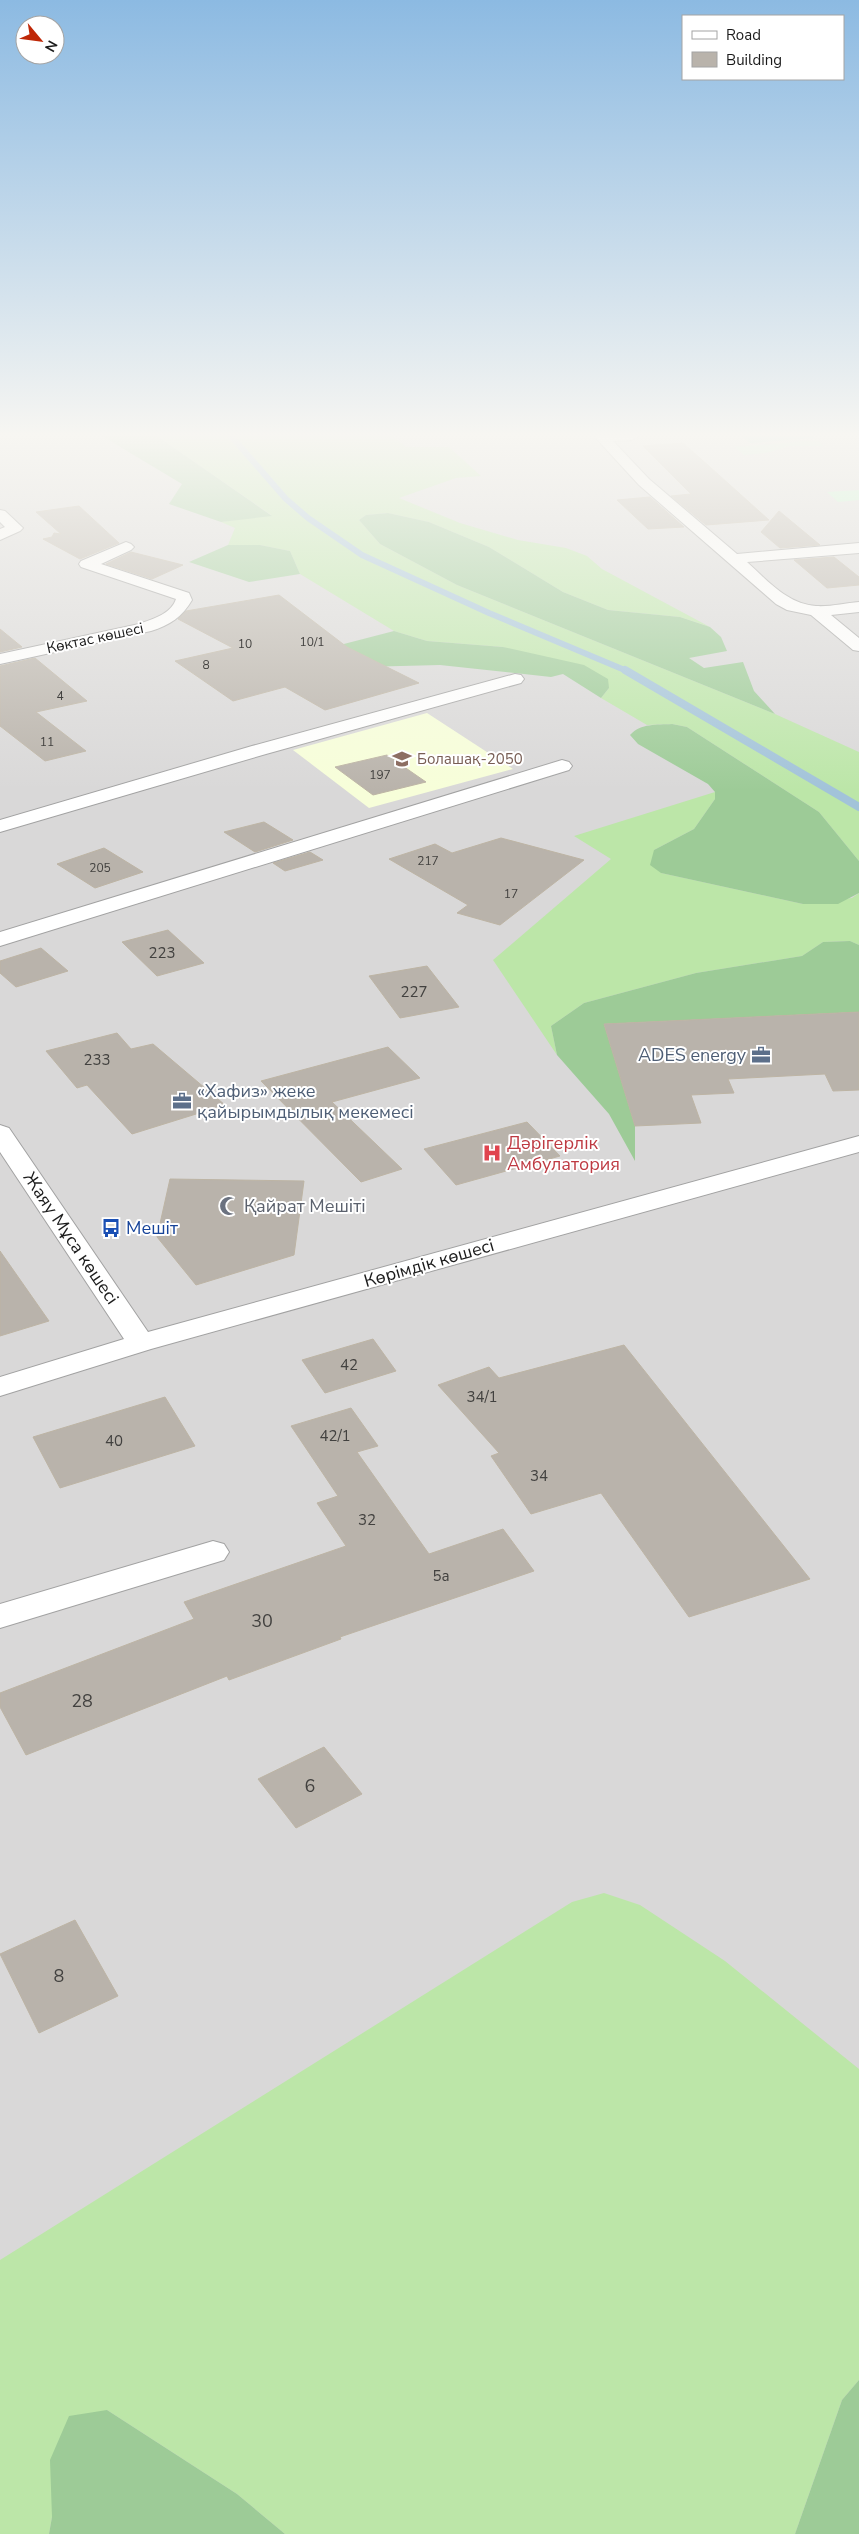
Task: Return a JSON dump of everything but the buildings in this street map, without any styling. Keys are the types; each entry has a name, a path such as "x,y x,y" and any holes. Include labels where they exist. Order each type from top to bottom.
{"street":[{"name":"Көктас көшесі","path":"0,659 138,630 155,625 173,616 180,609 184,600 183,596 88,564 111,554"},
{"path":"728,554 782,601 793,607 816,611 859,607"},
{"path":"733,559 787,554"},
{"path":"816,611 859,646"},
{"path":"0,826 259,750 515,679"},
{"path":"0,939 562,766"},
{"name":"Жаяу Мұса көшесі","path":"0,1133 141,1343"},
{"name":"Көрімдік көшесі","path":"0,1387 141,1343 859,1144"},
{"path":"0,1616 213,1552"}],"shaded area":[{"path":"0,554 859,554 859,2534 0,2534"},
{"name":"Болашақ-2050","path":"427,713 513,769 369,808 293,750"}],"green space":[{"path":"207,554 291,554 300,574 249,582 189,562"},
{"path":"291,554 399,554 457,585 775,714 859,752 859,861 819,812 687,727 672,724 647,725 601,698 609,688 503,647 427,641 394,631 300,574"},
{"path":"399,554 501,554 563,592 608,610 680,617 710,627 721,637 727,651 689,658 704,668 743,662 754,691 775,714 457,585"},
{"path":"501,554 582,554 602,569 710,627 680,617 608,610 563,592"},
{"path":"394,631 427,641 503,647 584,665 608,679 609,688 601,698 563,674 551,677 440,665 243,670"},
{"path":"672,724 687,727 819,812 859,861 859,893 838,904 803,904 661,873 650,865 654,850 694,829 715,799 715,792 708,784 638,744 630,735 639,728"},
{"path":"715,792 715,799 694,829 654,850 661,873 803,904 852,898 859,893 859,945 850,941 823,942 802,956 696,973 584,1003 551,1026 557,1055 493,960 611,859 574,836"},
{"path":"850,941 859,945 859,1012 604,1024 635,1126 635,1161 609,1114 557,1055 551,1026 584,1003 696,973 802,956 823,942"},
{"path":"604,1893 640,1905 725,1961 859,2069 859,2380 842,2400 795,2534 285,2534 237,2494 107,2410 52,2517 49,2534 0,2534 0,2260 572,1902"},
{"path":"859,2380 859,2534 795,2534 842,2400"},
{"path":"107,2410 237,2494 285,2534 49,2534 52,2517 50,2460 69,2416"}],"waterway":[{"path":"361,554 489,613 626,671"},
{"path":"626,671 859,807"}],"place":[{"name":"Болашақ-2050","path":"402,759"},
{"name":"ADES energy","path":"761,1055"},
{"name":"«Хафиз» жеке қайырымдылық мекемесі","path":"182,1101"},
{"name":"Дәрігерлік Амбулатория","path":"492,1153"},
{"name":"Қайрат Мешіті","path":"229,1206"},
{"name":"Мешіт","path":"111,1228"}]}
